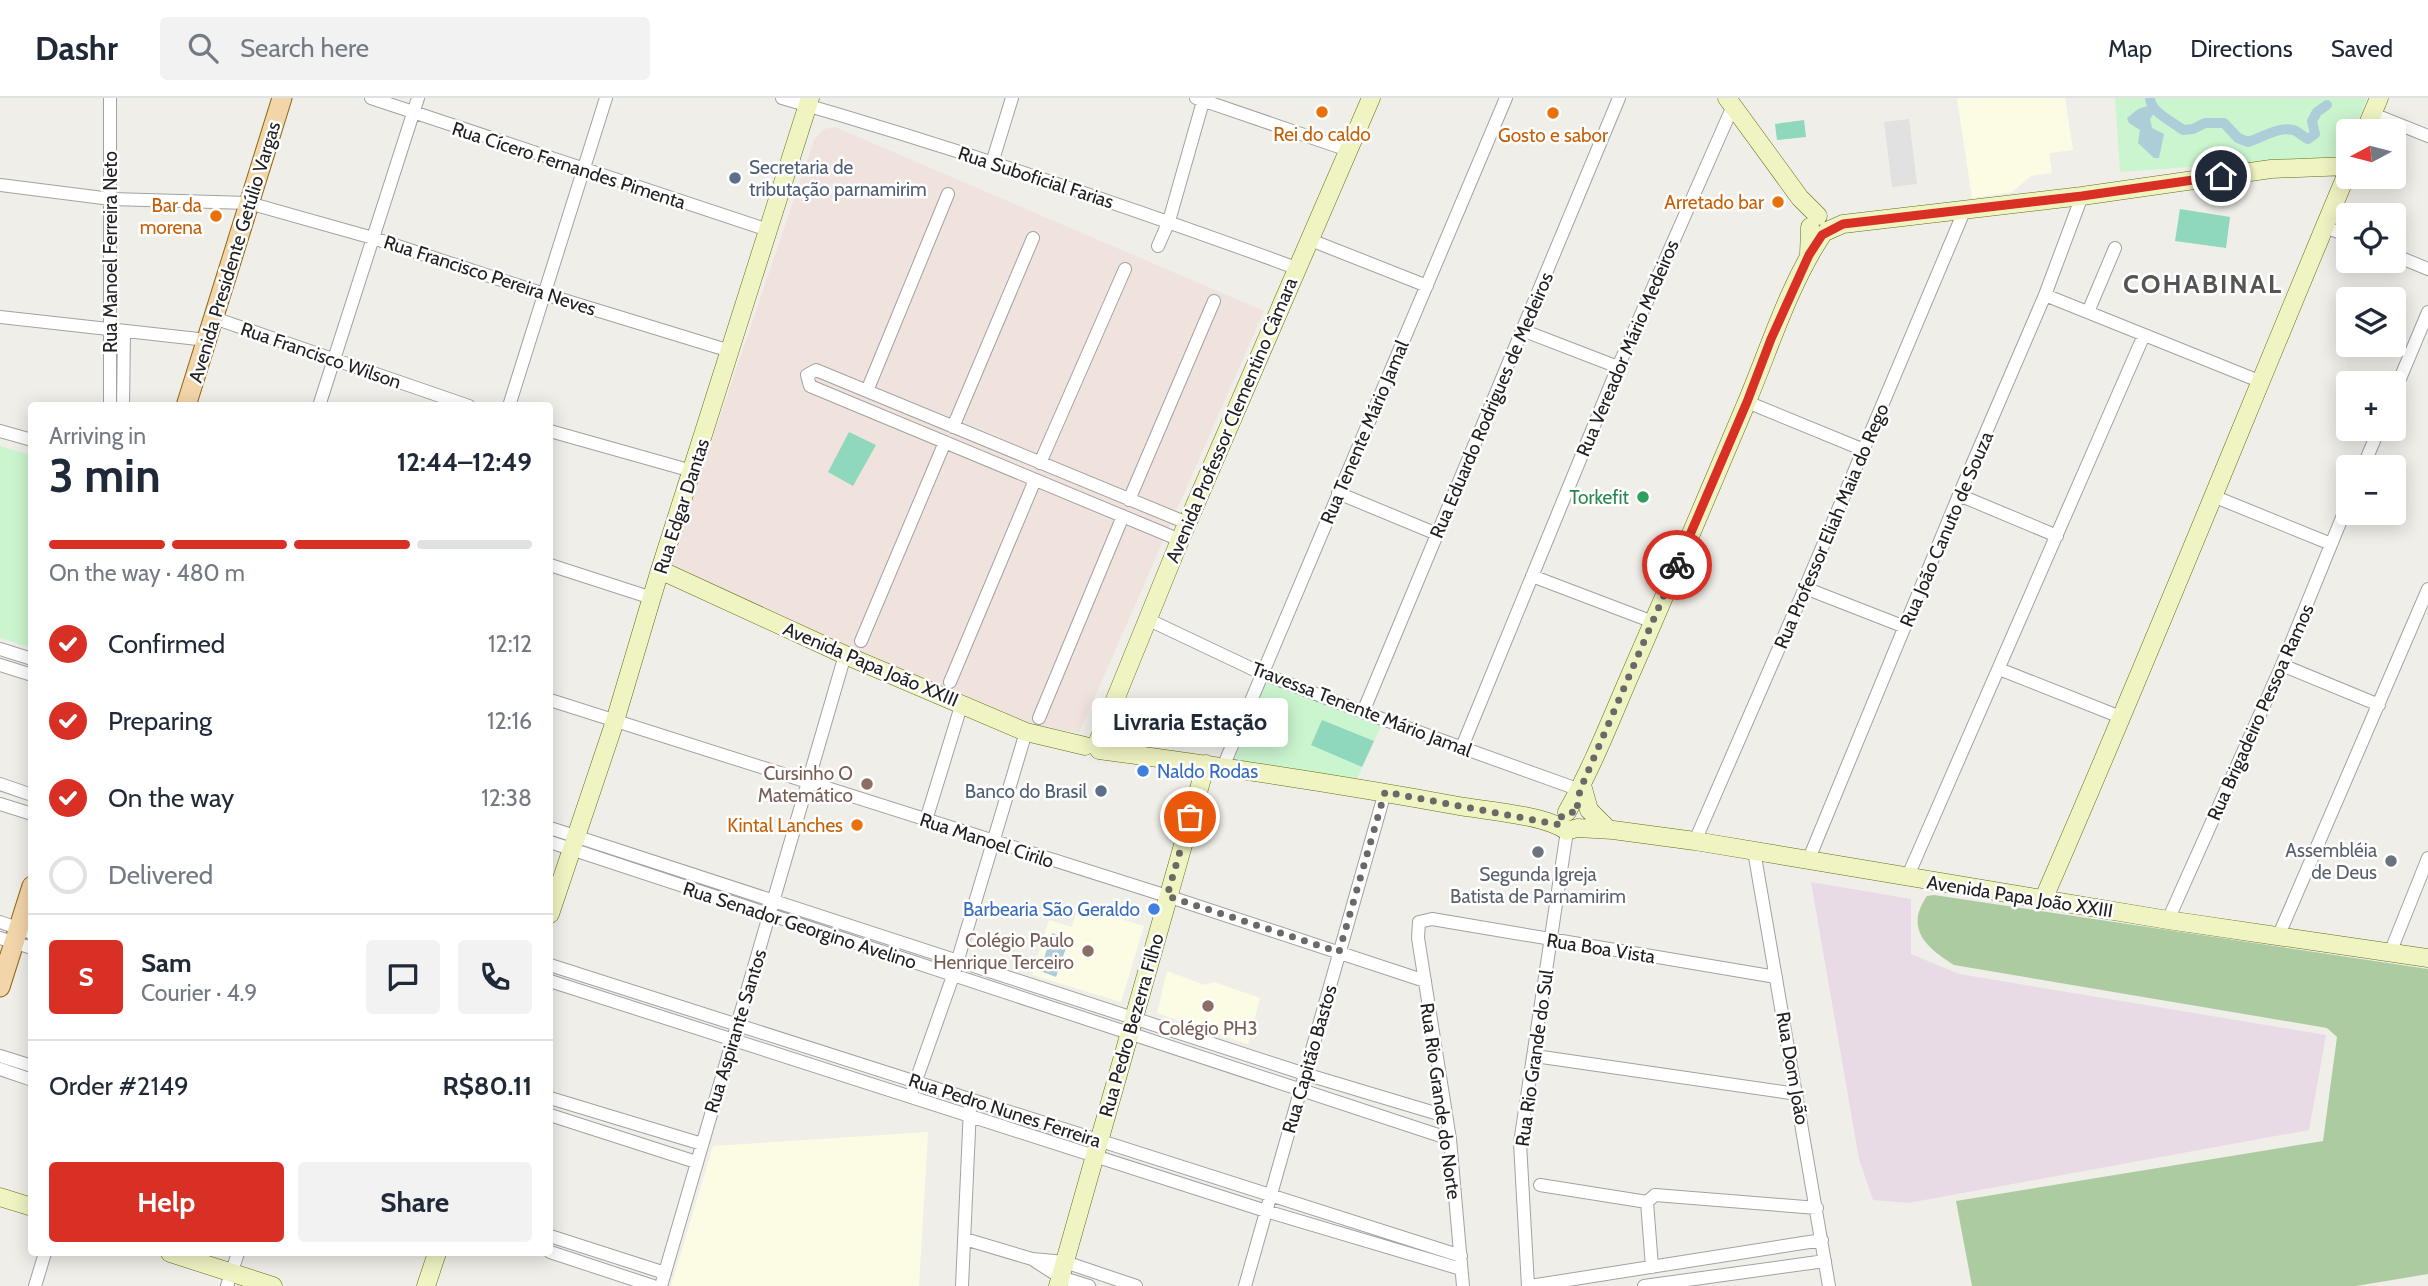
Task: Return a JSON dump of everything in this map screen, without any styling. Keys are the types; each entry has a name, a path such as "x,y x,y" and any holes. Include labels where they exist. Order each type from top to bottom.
{"main road":[{"name":"Avenida Presidente Getúlio Vargas","path":"187,402 282,98"},
{"name":"Avenida Professor Clementino Câmara","path":"1094,747 1308,239 1371,98"},
{"name":"Rua Edgar Dantas","path":"553,905 615,721 660,570 809,102"},
{"path":"1730,102 1823,225"},
{"path":"1823,225 2082,196 2271,169 2336,168"},
{"path":"2043,900 2123,718 2340,189"},
{"path":"1570,820 1581,788 1747,402 1771,339 1823,225"},
{"name":"Avenida Papa João XXIII","path":"660,570 845,655 1026,732 1094,747 1385,792 1533,819 1570,820 1610,829 2168,920 2428,958"},
{"name":"Rua Pedro Bezerra Filho","path":"1061,1275 1167,896 1214,765"},
{"path":"1581,788 1589,810 1610,829"},
{"path":"0,988 28,898"},
{"path":"0,1197 28,1206"},
{"path":"177,1256 230,1280 273,1286"},
{"path":"426,1286 436,1256"}],"street":[{"name":"Rua Manoel Ferreira Neto","path":"110,98 111,198 123,402"},
{"name":"Rua Cícero Fernandes Pimenta","path":"371,98 768,230"},
{"path":"320,402 418,98"},
{"path":"510,402 606,98"},
{"name":"Rua Suboficial Farias","path":"782,98 809,102 1169,221 1296,268"},
{"path":"992,163 1012,98"},
{"name":"Rua Tenente Mário Jamal","path":"1214,765 1261,673 1506,98"},
{"name":"Rua Eduardo Rodrigues de Medeiros","path":"1363,712 1619,98"},
{"path":"1158,246 1169,221 1201,99 1348,149"},
{"name":"Rua Vereador Mário Medeiros","path":"1462,747 1730,102"},
{"path":"2376,106 2428,136"},
{"name":"Rua Francisco Pereira Neves","path":"0,185 111,198 249,203 373,238 730,351"},
{"path":"867,391 948,194"},
{"name":"Rua João Canuto de Souza","path":"1808,861 2045,295 2082,196"},
{"name":"Rua Professor Eliah Maia do Rego","path":"1695,841 1965,209"},
{"path":"2325,227 2336,231"},
{"path":"953,427 1033,238"},
{"path":"1308,239 1427,286"},
{"path":"2088,312 2115,248"},
{"path":"2406,260 2428,269"},
{"path":"1041,463 1125,269"},
{"path":"2045,295 2259,382"},
{"path":"1129,500 1214,301"},
{"path":"2403,371 2428,312"},
{"path":"0,317 207,340"},
{"name":"Rua Francisco Wilson","path":"214,318 458,402"},
{"path":"1522,330 1618,367"},
{"name":"Rua Manoel Ferreira Neto","path":"110,402 118,331"},
{"path":"1907,878 2144,335"},
{"path":"816,370 1095,485 1129,500 1183,532 1123,516 1035,480 810,386 807,375 816,370"},
{"path":"825,392 831,377"},
{"path":"1747,402 1864,450"},
{"path":"911,428 918,412"},
{"path":"0,430 28,439"},
{"path":"553,432 692,471"},
{"path":"861,641 945,442"},
{"path":"998,464 1005,448"},
{"path":"950,682 1035,480"},
{"path":"1088,502 1095,485"},
{"path":"1338,493 1437,534"},
{"path":"1959,495 2057,536"},
{"path":"2213,496 2331,544"},
{"path":"1039,718 1123,516"},
{"name":"Rua Brigadeiro Pessoa Ramos","path":"2168,920 2282,665 2339,525"},
{"path":"553,566 652,598"},
{"path":"1532,576 1653,622"},
{"path":"1805,588 1905,627"},
{"path":"2278,937 2428,591"},
{"name":"Travessa Tenente Mário Jamal","path":"1147,619 1261,673 1363,712 1581,788"},
{"path":"0,649 28,658"},
{"name":"Rua Aspirante Santos","path":"661,1286 845,655"},
{"path":"0,665 28,674"},
{"path":"2282,665 2379,705"},
{"path":"1999,669 2123,718"},
{"name":"Rua Manoel Cirilo","path":"553,701 1425,981"},
{"path":"926,820 962,704"},
{"path":"911,1097 953,976 991,841 1026,732"},
{"path":"0,785 28,794"},
{"name":"Rua Capitão Bastos","path":"1245,1286 1385,792"},
{"path":"0,804 28,813"},
{"name":"Rua Rio Grande do Sul","path":"1529,1286 1520,1143 1570,820"},
{"name":"Rua Senador Georgino Avelino","path":"553,830 573,842 773,908 953,976 1446,1116"},
{"name":"Rua Senador Georgino Avelino","path":"553,842 573,842"},
{"name":"Rua Dom João","path":"1754,851 1829,1286"},
{"path":"2390,953 2428,858"},
{"name":"Rua Senador Georgino Avelino","path":"773,908 957,959 1300,1090 1450,1139"},
{"name":"Rua Boa Vista","path":"1425,920 1776,977"},
{"name":"Rua Rio Grande do Norte","path":"1425,920 1419,922 1418,929 1450,1139 1463,1286"},
{"name":"Rua Pedro Nunes Ferreira","path":"553,966 737,1023 971,1101 1096,1148 1158,1176 1375,1243 1461,1263"},
{"name":"Rua Pedro Nunes Ferreira","path":"553,982 969,1115 1096,1148 1163,1160 1379,1230 1461,1263"},
{"path":"0,1056 28,1065"},
{"path":"1535,1056 1797,1094"},
{"path":"0,1069 28,1079"},
{"path":"553,1099 702,1144"},
{"path":"962,1286 971,1101"},
{"path":"553,1116 696,1161"},
{"path":"1158,1176 1163,1160"},
{"path":"1540,1185 1647,1202"},
{"path":"1647,1202 1655,1195 1817,1208"},
{"path":"1647,1202 1652,1268"},
{"path":"1375,1243 1379,1230"},
{"path":"553,1237 665,1273"},
{"path":"965,1239 1032,1259 1089,1286"},
{"path":"1529,1286 1822,1240"},
{"path":"553,1253 653,1286"},
{"path":"35,1286 44,1256"},
{"path":"230,1280 237,1256"},
{"path":"1644,1286 1725,1280 1825,1261"},
{"path":"1061,1275 1136,1286"}],"shaded area":[{"path":"1957,98 2065,98 2073,150 2049,153 2052,173 2031,176 2012,192 1972,198"},
{"path":"1909,119 1917,184 1892,187 1884,122"},
{"path":"835,127 1264,311 1079,733 1025,723 669,567 814,140 824,129"},
{"path":"1811,882 1911,899 1911,954 1959,974 2326,1035 2309,1130 1908,1203 1873,1200 1859,1159"},
{"name":"Colégio Paulo Henrique Terceiro","path":"1078,906 1144,926 1121,1002 1032,975 1049,920 1072,927"},
{"name":"Colégio PH3","path":"1167,971 1205,985 1214,982 1260,998 1248,1044 1157,1013"},
{"path":"928,1132 919,1286 671,1286 713,1146"}],"green space":[{"path":"2115,98 2367,98 2359,119 2336,119 2336,157 2120,172"},
{"path":"1804,120 1806,137 1777,140 1775,124"},
{"path":"2180,209 2230,217 2226,248 2175,241"},
{"path":"849,432 876,445 853,486 828,472"},
{"path":"0,446 28,454 28,647 0,638"},
{"path":"1267,680 1381,726 1357,779 1234,760"},
{"path":"1322,720 1374,741 1362,767 1311,745"},
{"path":"1927,896 2428,969 2428,1274 2356,1286 1972,1286 1956,1201 2323,1141 2337,1037 2327,1028 1954,965 1935,952 1918,928 1920,908"}],"water":[{"path":"2151,105 2156,111 2150,119 2152,128 2164,134 2159,158 2154,158 2138,143 2140,130 2129,123 2127,118 2138,109"},
{"path":"1052,933 1069,939 1056,977 1040,971"}],"waterway":[{"path":"2150,98 2158,112 2183,130 2205,123 2224,123 2238,138 2248,142 2288,129 2308,139 2315,134 2312,121 2317,112 2327,105"}],"way so far":[{"path":"1190,817 1167,896 1339,952 1385,792 1561,825 1560,819 1564,814 1576,814 1580,790 1677,565"}],"place":[{"name":"Rei do caldo","path":"1322,112"},
{"name":"Gosto e sabor","path":"1553,113"},
{"name":"Secretaria de tributação parnamirim","path":"735,178"},
{"name":"Arretado bar","path":"1778,202"},
{"name":"Bar da morena","path":"216,216"},
{"name":"Torkefit","path":"1643,497"},
{"name":"Naldo Rodas","path":"1143,771"},
{"name":"Cursinho O Matemático","path":"867,784"},
{"name":"Banco do Brasil","path":"1101,791"},
{"name":"Livraria Estação","path":"1190,817"},
{"name":"Kintal Lanches","path":"857,825"},
{"name":"Segunda Igreja Batista de Parnamirim","path":"1538,852"},
{"name":"Assembléia de Deus","path":"2391,861"},
{"name":"Barbearia São Geraldo","path":"1154,909"},
{"name":"Colégio Paulo Henrique Terceiro","path":"1088,951"},
{"name":"Colégio PH3","path":"1208,1006"}],"district":[{"name":"COHABINAL","path":"2203,284"}],"route":[{"path":"1677,565 1771,339 1809,255 1827,231 1843,224 2082,196 2221,176"}]}
